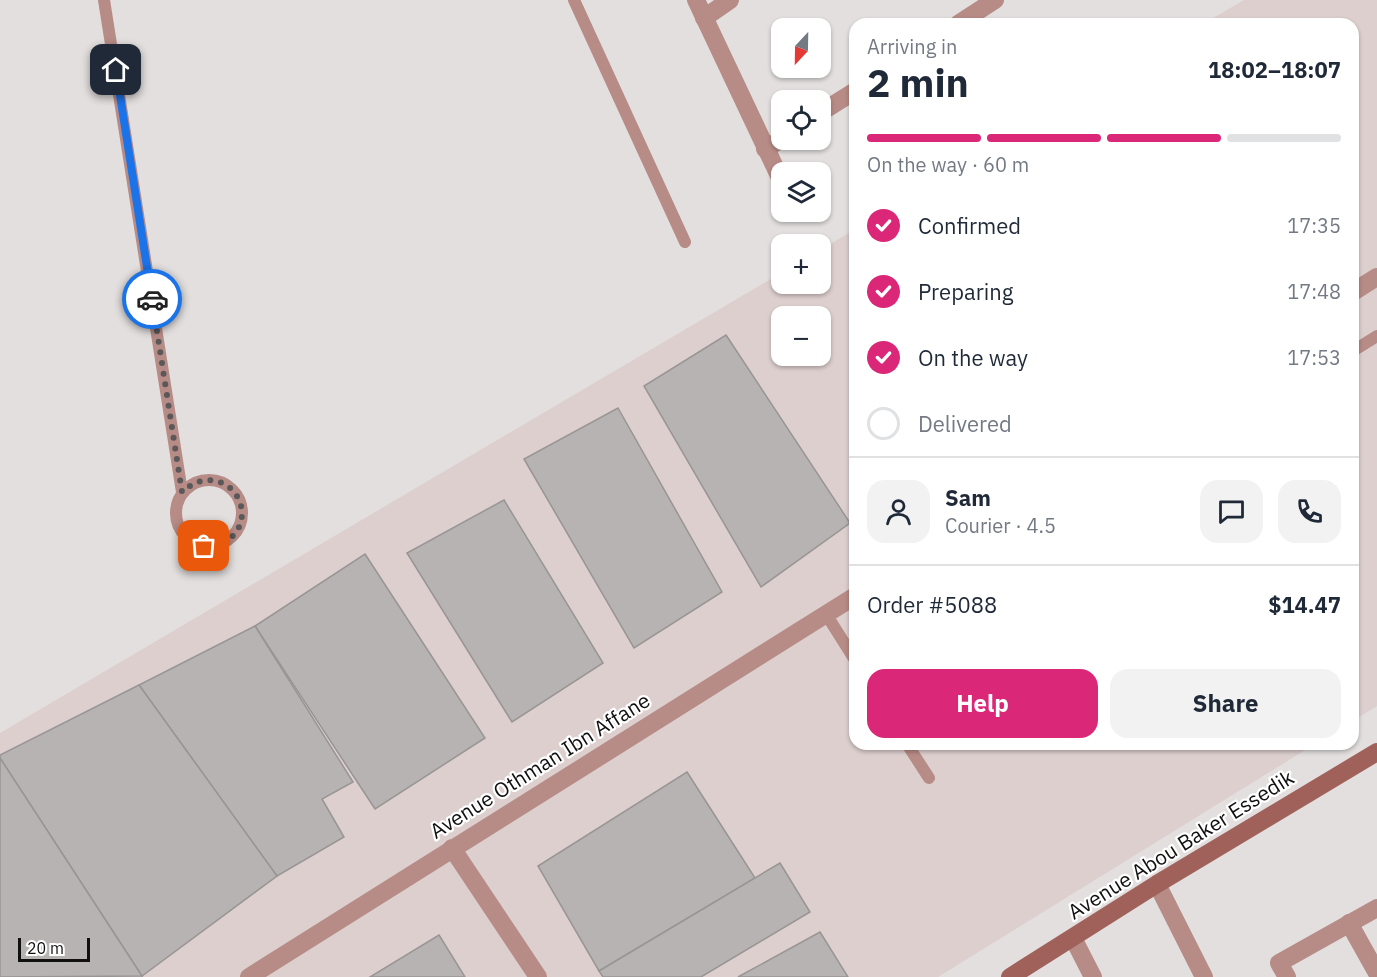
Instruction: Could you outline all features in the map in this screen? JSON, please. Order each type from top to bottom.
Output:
[{"type":"street","points":[[696,0],[772,162]]},
{"type":"street","points":[[704,18],[730,0]]},
{"type":"street","points":[[967,18],[995,0]]},
{"type":"street","points":[[831,106],[849,95]]},
{"type":"street","points":[[765,149],[771,145]]},
{"type":"street","points":[[1359,288],[1377,277]]},
{"type":"street","name":"Avenue Othman Ibn Affane","points":[[249,977],[849,600]]},
{"type":"street","name":"Avenue Abou Baker Essedik","points":[[1010,977],[1157,884],[1377,752]]},
{"type":"street","points":[[452,848],[538,977]]},
{"type":"street","points":[[1157,884],[1204,977]]},
{"type":"street","points":[[1287,977],[1279,963],[1377,908]]},
{"type":"street","points":[[1349,923],[1377,973]]},
{"type":"street","points":[[1073,938],[1093,977]]},
{"type":"lane","points":[[105,0],[182,492],[176,509],[178,526],[188,540],[204,546],[222,544],[236,534],[242,518],[240,500],[229,486],[213,480],[196,482],[182,492]]},
{"type":"lane","points":[[574,0],[685,242]]},
{"type":"lane","points":[[1359,347],[1377,336]]},
{"type":"lane","points":[[826,614],[849,650]]},
{"type":"lane","points":[[912,750],[928,778]]},
{"type":"shaded area","points":[[1244,0],[1377,0],[1377,706],[1359,717],[1359,18],[1213,18]]},
{"type":"shaded area","points":[[849,233],[849,750],[1305,750],[938,977],[0,977],[0,733],[771,279],[771,294],[831,294],[831,244]]},
{"type":"building","points":[[726,335],[849,524],[761,587],[644,386]]},
{"type":"building","points":[[618,408],[722,592],[634,648],[524,459]]},
{"type":"building","points":[[504,500],[603,663],[512,722],[407,553]]},
{"type":"building","points":[[365,554],[485,738],[375,809],[255,626]]},
{"type":"building","points":[[255,626],[353,782],[322,799],[344,837],[277,876],[139,685]]},
{"type":"building","points":[[139,685],[277,876],[142,976],[0,758],[0,755]]},
{"type":"building","points":[[0,758],[142,976],[0,977]]},
{"type":"building","points":[[687,772],[755,878],[599,971],[538,866]]},
{"type":"building","points":[[780,863],[810,912],[701,977],[603,977],[599,971]]},
{"type":"building","points":[[820,932],[848,977],[738,977]]},
{"type":"building","points":[[439,935],[465,977],[370,977]]},
{"type":"way so far","points":[[152,299],[182,492],[196,482],[213,480],[229,486],[240,500],[242,518],[236,534],[222,544],[204,546]]},
{"type":"route","points":[[116,70],[152,299]]}]
